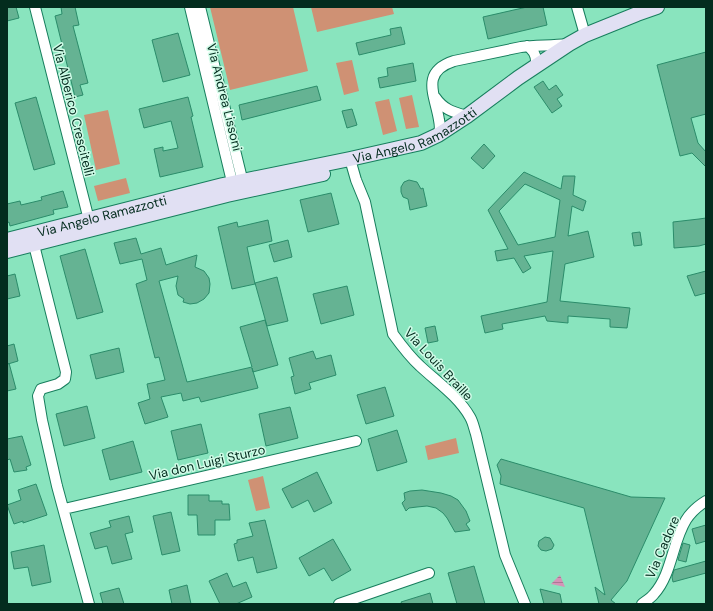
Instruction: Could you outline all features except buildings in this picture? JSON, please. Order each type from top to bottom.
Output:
[{"type":"street","name":"Via Alberico Crescitelli","points":[[35,7],[90,224]]},
{"type":"street","name":"Via Andrea Lissoni","points":[[190,7],[239,187]]},
{"type":"street","name":"Via Andrea Lissoni","points":[[200,7],[239,187]]},
{"type":"street","points":[[577,7],[585,35]]},
{"type":"street","points":[[433,94],[447,109],[467,116],[510,83],[569,44],[585,35],[657,7]]},
{"type":"street","points":[[438,135],[440,132],[440,127],[432,86],[438,70],[445,65],[454,61],[527,46],[553,46],[569,44]]},
{"type":"street","points":[[527,46],[531,48],[534,53],[536,65]]},
{"type":"street","name":"Via Angelo Ramazzotti","points":[[7,240],[90,224],[239,187],[351,163],[421,143],[438,135],[467,116]]},
{"type":"street","name":"Via Angelo Ramazzotti","points":[[351,163],[415,154],[429,150],[448,135],[467,116]]},
{"type":"street","name":"Via Louis Braille","points":[[351,163],[365,202],[393,334],[403,348],[419,365],[447,390],[470,417],[476,434],[505,554],[525,604]]},
{"type":"street","name":"Via Angelo Ramazzotti","points":[[7,251],[34,245],[90,224]]},
{"type":"street","points":[[34,245],[66,372],[65,379],[58,384],[41,389],[38,396],[42,420],[89,604]]},
{"type":"street","name":"Via don Luigi Sturzo","points":[[64,509],[356,441]]},
{"type":"street","name":"Via Cadore","points":[[642,604],[654,595],[659,588],[686,520],[696,508],[706,501]]},
{"type":"street","points":[[339,604],[429,573]]},
{"type":"shaded area","points":[[210,7],[293,7],[308,71],[230,90]]},
{"type":"shaded area","points":[[311,7],[392,7],[394,14],[317,32]]},
{"type":"shaded area","points":[[352,60],[359,91],[344,95],[336,63]]},
{"type":"shaded area","points":[[412,95],[419,127],[406,129],[399,98]]},
{"type":"shaded area","points":[[389,99],[397,131],[383,135],[375,102]]},
{"type":"shaded area","points":[[108,110],[120,164],[96,170],[84,115]]},
{"type":"shaded area","points":[[126,178],[130,193],[98,201],[94,186]]},
{"type":"shaded area","points":[[456,438],[459,453],[428,460],[425,446]]},
{"type":"shaded area","points":[[263,476],[270,508],[256,511],[248,480]]},
{"type":"shaded area","points":[[560,575],[565,587],[551,584]]}]
